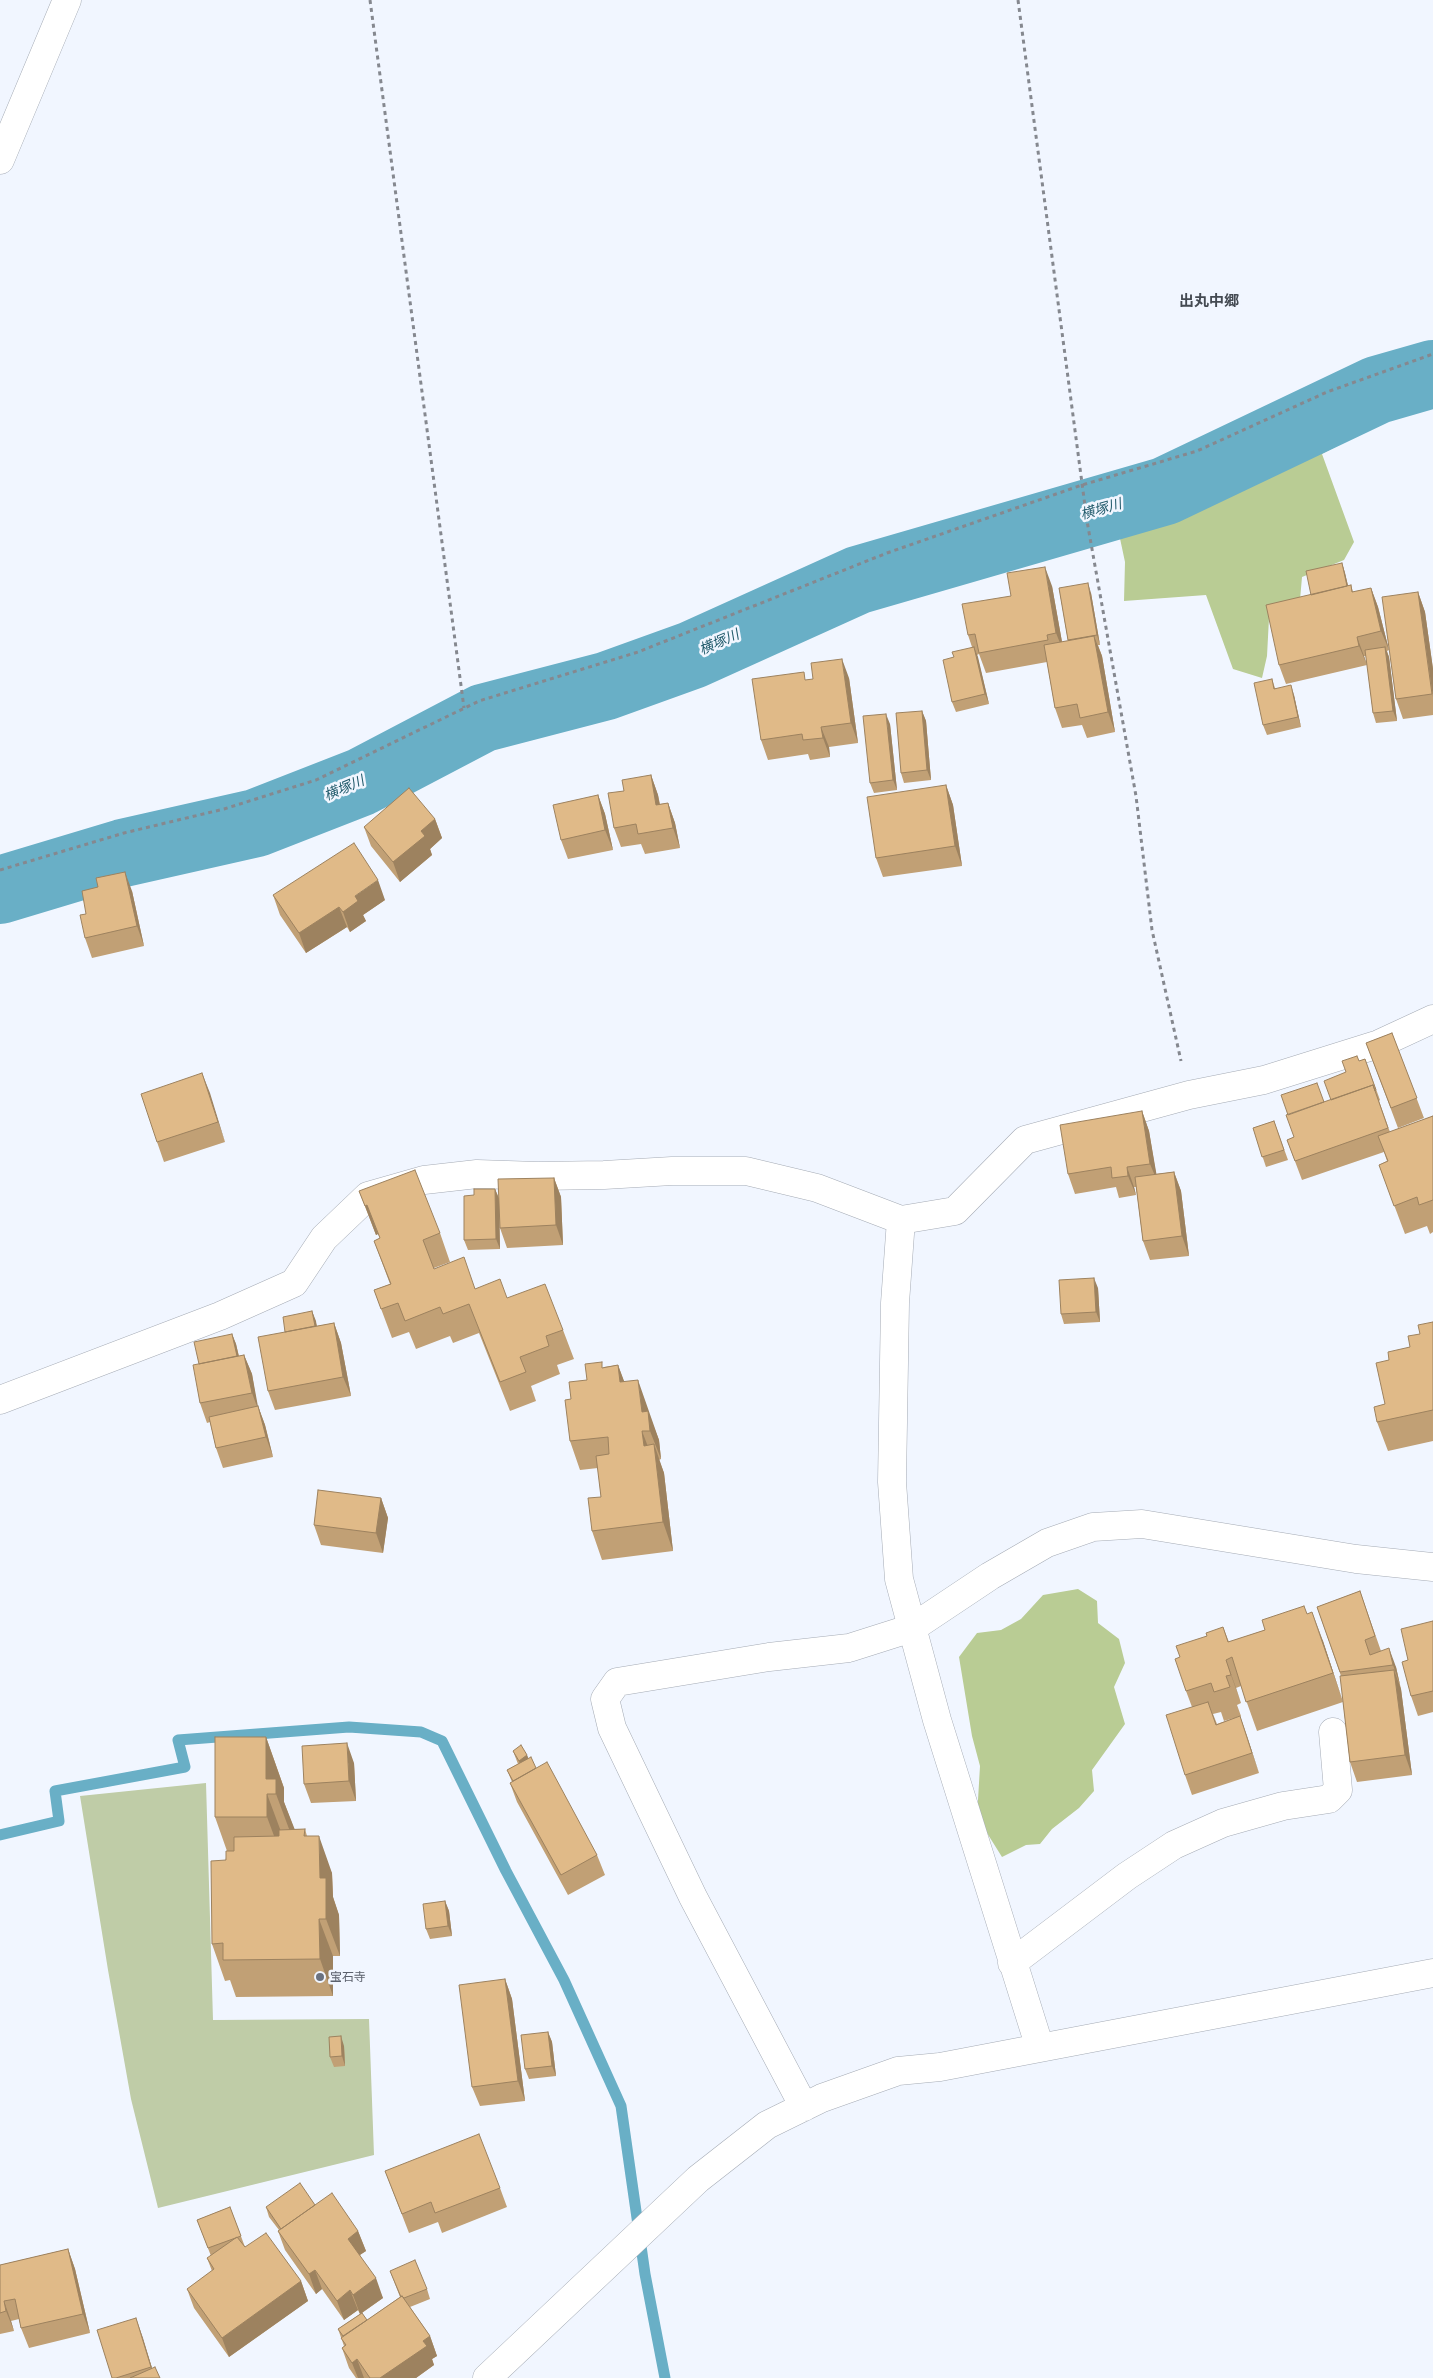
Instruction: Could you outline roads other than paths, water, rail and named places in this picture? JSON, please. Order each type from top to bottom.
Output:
[{"type":"street","points":[[0,160],[67,0]]},
{"type":"street","points":[[0,1400],[220,1316],[294,1282],[324,1238],[368,1196],[424,1180],[477,1174],[538,1176],[672,1171],[746,1171],[817,1188],[901,1220],[955,1211],[1025,1140],[1189,1095],[1264,1080],[1379,1044],[1433,1018]]},
{"type":"street","points":[[901,1220],[895,1303],[892,1482],[899,1579],[937,1720],[1040,2048]]},
{"type":"street","points":[[804,2107],[693,1896],[612,1728],[604,1699],[617,1682],[759,1658],[849,1648],[912,1628],[990,1576],[1047,1543],[1093,1527],[1142,1524],[1356,1559],[1433,1567]]},
{"type":"street","points":[[1012,1963],[1127,1876],[1174,1845],[1223,1823],[1283,1806],[1329,1799],[1338,1790],[1333,1732]]},
{"type":"street","points":[[487,2378],[698,2179],[767,2125],[822,2098],[898,2072],[940,2067],[1433,1973]]},
{"type":"waterway","name":"横塚川","points":[[0,890],[123,853],[256,823],[361,782],[483,718],[606,686],[692,655],[858,580],[1165,491],[1377,390],[1433,374]]},
{"type":"waterway","points":[[0,1835],[59,1821],[55,1791],[185,1767],[178,1740],[349,1727],[421,1732],[442,1741],[506,1871],[564,1980],[621,2106],[645,2274],[665,2378]]},
{"type":"place","name":"宝石寺","points":[[320,1977]]},
{"type":"district","name":"出丸中郷","points":[[1209,301]]}]
